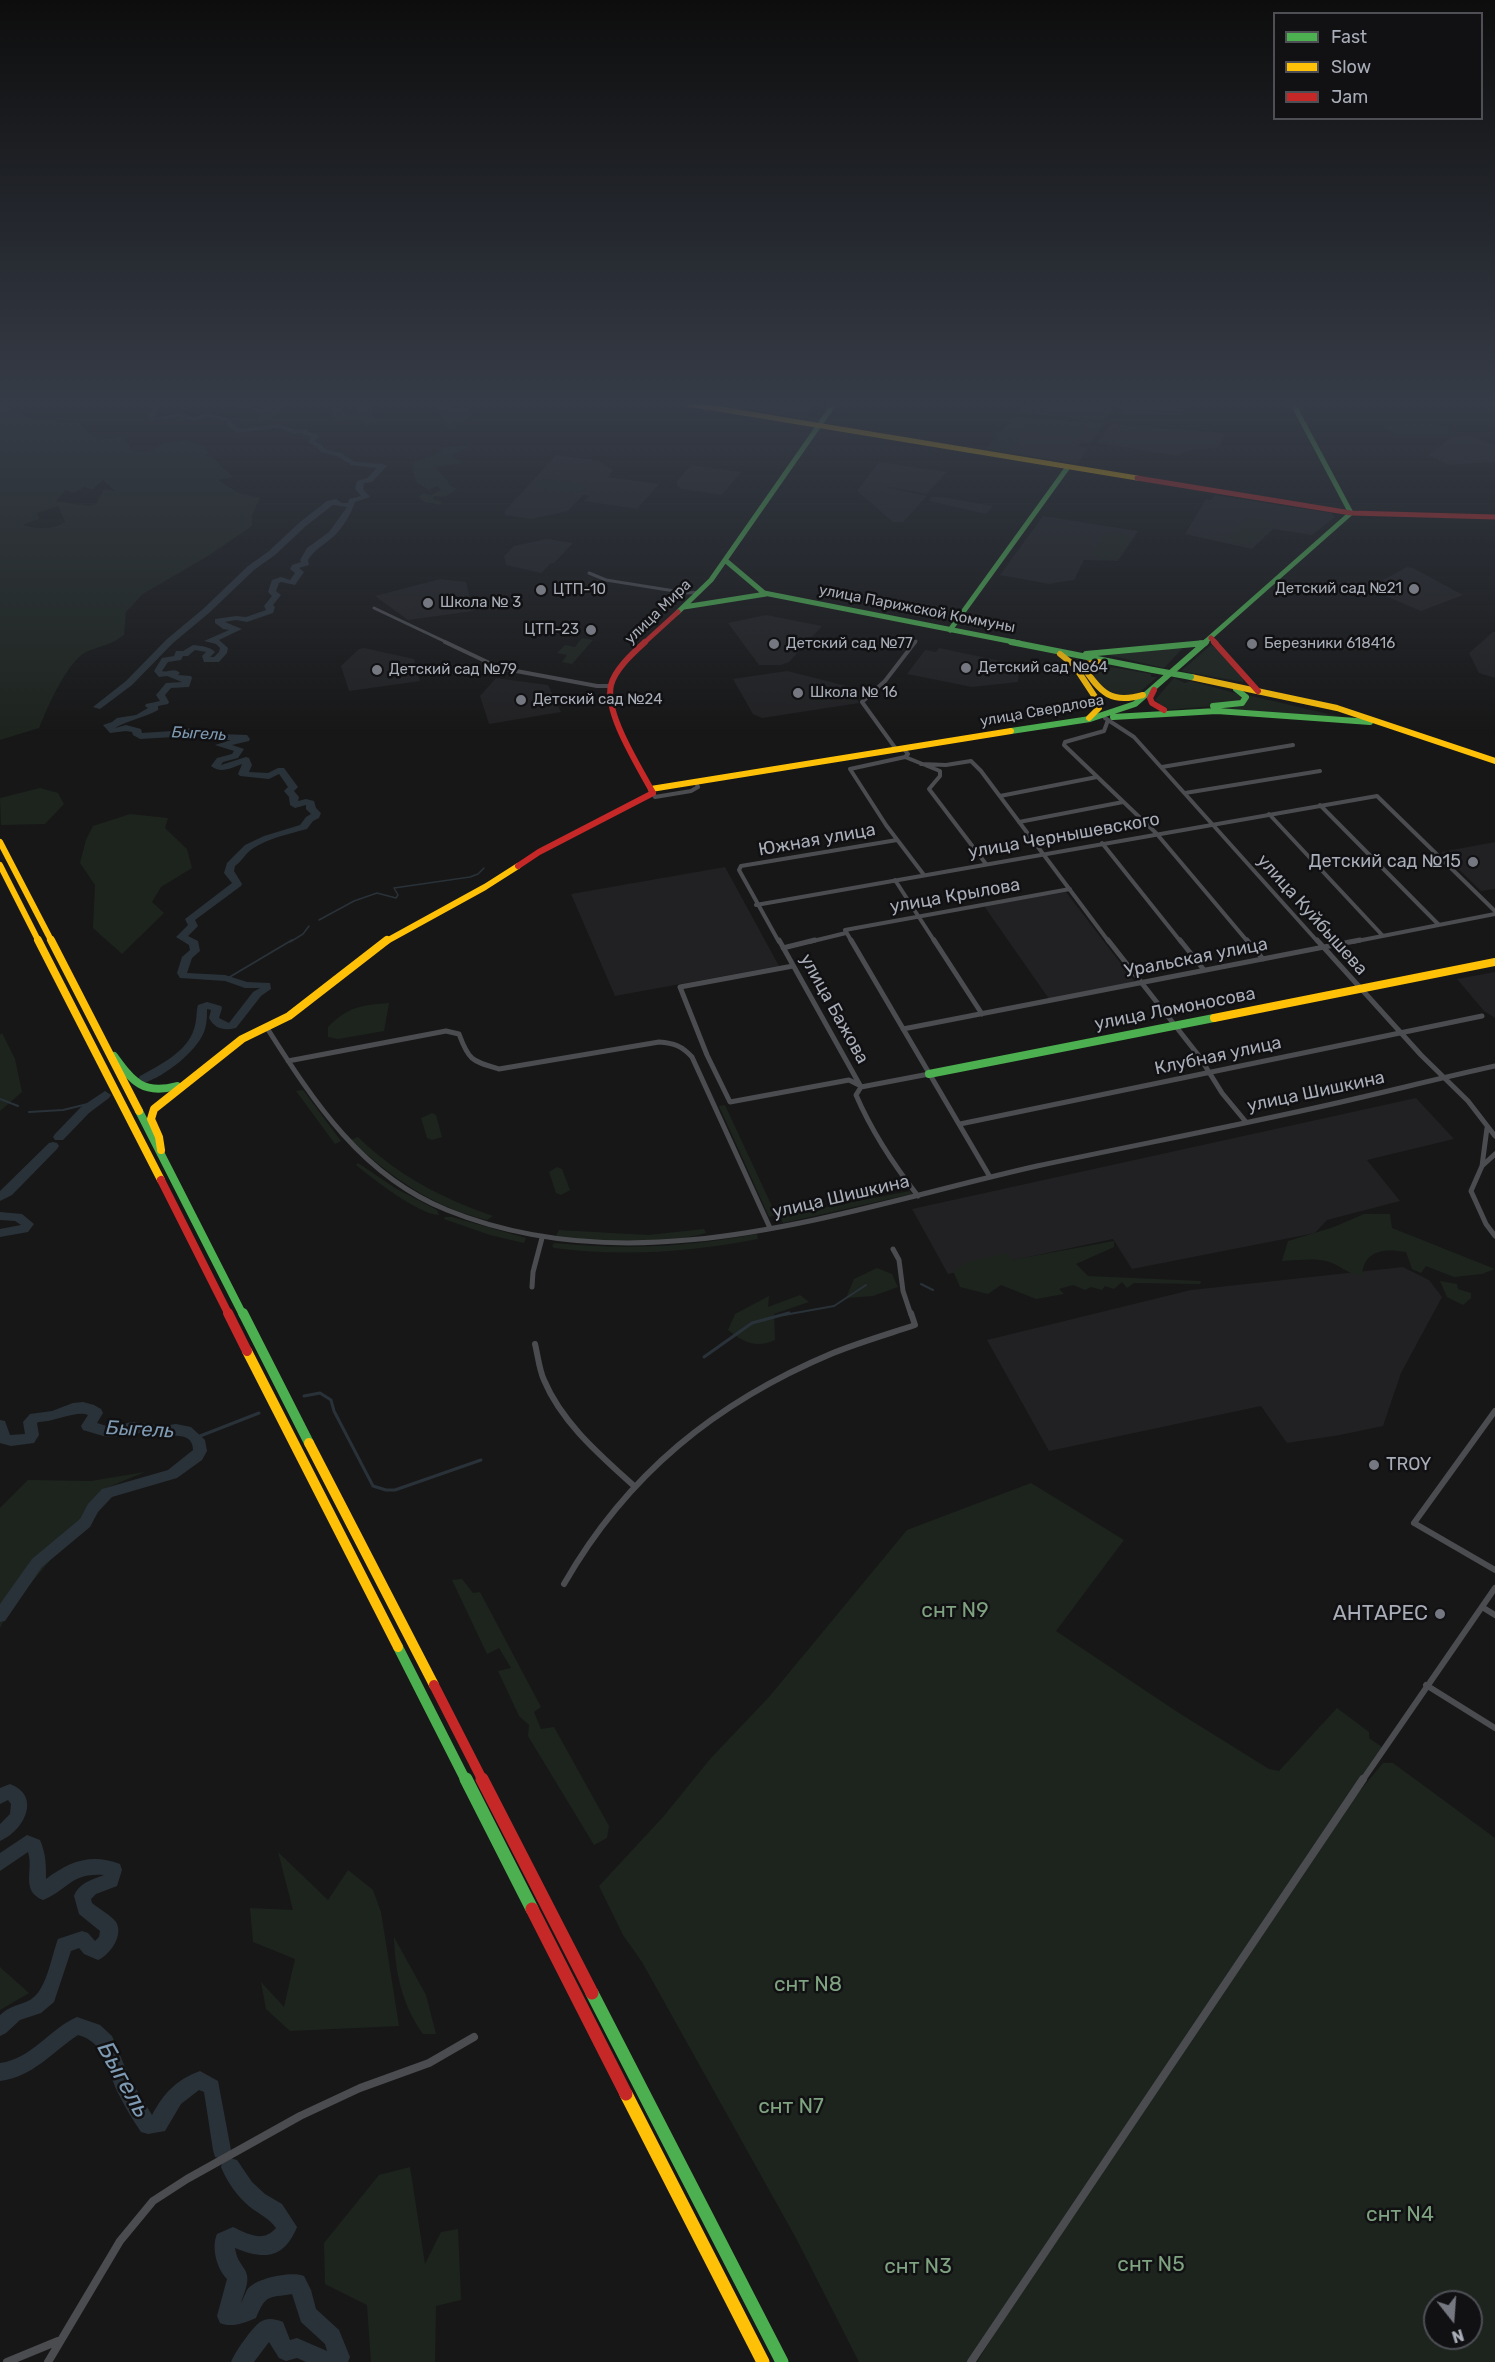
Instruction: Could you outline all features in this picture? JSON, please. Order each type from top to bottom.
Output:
[{"type":"main road","name":"улица Мира","points":[[610,686],[625,663],[683,607],[725,560],[756,514]]},
{"type":"main road","points":[[950,630],[1034,514]]},
{"type":"main road","name":"улица Свердлова","points":[[653,793],[696,782],[1089,718],[1128,708],[1190,658],[1348,518],[1349,514]]},
{"type":"main road","points":[[1458,514],[1495,515]]},
{"type":"main road","name":"улица Парижской Коммуны","points":[[725,560],[753,586],[770,594],[1123,664]]},
{"type":"main road","points":[[683,607],[770,594]]},
{"type":"main road","points":[[1077,655],[1208,640],[1258,691]]},
{"type":"main road","points":[[1171,646],[1185,648],[1190,658]]},
{"type":"main road","points":[[1050,649],[1074,665],[1099,704],[1099,708],[1089,718]]},
{"type":"main road","points":[[1108,652],[1105,654],[1106,658],[1123,664]]},
{"type":"main road","points":[[1149,692],[1128,699],[1106,696],[1099,691],[1084,668],[1092,662],[1123,664],[1329,706],[1495,761]]},
{"type":"main road","points":[[1158,685],[1151,694],[1151,701],[1156,708],[1168,710],[1236,705],[1245,700],[1245,694],[1226,685]]},
{"type":"main road","points":[[162,1154],[151,1113],[161,1102],[242,1039],[289,1016],[386,941],[485,888],[539,852],[653,793],[612,710],[610,686]]},
{"type":"main road","points":[[1089,718],[1107,719],[1217,711],[1389,725]]},
{"type":"main road","points":[[0,842],[782,2362]]},
{"type":"main road","points":[[0,865],[95,1047],[763,2362]]},
{"type":"main road","name":"улица Ломоносова","points":[[928,1074],[1495,962]]},
{"type":"main road","points":[[105,1043],[136,1086],[145,1090],[163,1090],[190,1079]]},
{"type":"street","points":[[589,573],[606,580],[693,594]]},
{"type":"street","points":[[374,608],[500,668],[597,686],[610,686]]},
{"type":"street","points":[[916,641],[894,674],[883,680],[862,702],[899,748],[908,754],[905,757],[940,771],[940,776],[929,789],[986,864]]},
{"type":"street","points":[[1107,719],[1104,731],[1065,742],[1065,746],[1156,834],[1263,959]]},
{"type":"street","name":"улица Куйбышева","points":[[1107,719],[1134,737],[1162,767],[1360,989],[1468,1101],[1495,1136]]},
{"type":"street","points":[[1162,767],[1293,745]]},
{"type":"street","name":"Южная улица","points":[[905,757],[850,769],[897,840],[924,875]]},
{"type":"street","points":[[921,764],[946,765],[971,761],[1020,822],[1246,1122]]},
{"type":"street","points":[[1185,793],[1320,771]]},
{"type":"street","points":[[1000,796],[1097,777]]},
{"type":"street","name":"улица Чернышевского","points":[[756,904],[1377,796],[1495,913]]},
{"type":"street","points":[[1020,822],[1123,802]]},
{"type":"street","points":[[1320,805],[1439,925]]},
{"type":"street","points":[[1269,814],[1383,936]]},
{"type":"street","name":"Южная улица","points":[[741,866],[897,840]]},
{"type":"street","points":[[1102,843],[1204,970]]},
{"type":"street","name":"улица Бажова","points":[[741,866],[739,870],[756,904],[861,1086],[856,1095],[868,1122],[892,1162],[918,1196]]},
{"type":"street","points":[[895,880],[982,1014]]},
{"type":"street","name":"улица Крылова","points":[[783,948],[845,931],[1070,889]]},
{"type":"street","name":"Уральская улица","points":[[903,1029],[1495,913]]},
{"type":"street","points":[[845,931],[990,1177]]},
{"type":"street","name":"улица Ломоносова","points":[[793,966],[680,987],[707,1055],[730,1102],[849,1080],[861,1086],[928,1074]]},
{"type":"street","name":"Клубная улица","points":[[960,1124],[1482,1016]]},
{"type":"street","name":"улица Шишкина","points":[[267,1028],[338,1133],[359,1156],[386,1177],[414,1195],[475,1221],[542,1238],[576,1242],[663,1244],[770,1228],[1495,1066]]},
{"type":"street","points":[[288,1061],[446,1031],[459,1034],[468,1056],[474,1062],[499,1069],[643,1044],[672,1043],[684,1048],[692,1057],[770,1228]]},
{"type":"street","points":[[1487,1128],[1482,1166],[1471,1191],[1486,1224],[1495,1236]]},
{"type":"street","points":[[1482,1166],[1495,1154]]},
{"type":"street","points":[[532,1287],[533,1272],[542,1238]]},
{"type":"street","points":[[564,1584],[586,1547],[634,1486],[683,1442],[716,1417],[773,1381],[820,1358],[915,1325],[903,1291],[899,1260],[893,1249]]},
{"type":"street","points":[[535,1344],[543,1378],[558,1404],[594,1450],[634,1486]]},
{"type":"street","points":[[1495,1411],[1414,1523],[1495,1570]]},
{"type":"street","points":[[971,2362],[1426,1685],[1495,1588]]},
{"type":"street","points":[[1482,1607],[1495,1615]]},
{"type":"street","points":[[1426,1685],[1495,1728]]},
{"type":"street","points":[[48,2362],[58,2341],[120,2241],[153,2201],[300,2116],[360,2088],[429,2063],[474,2037]]},
{"type":"street","points":[[7,2362],[58,2341]]},
{"type":"shaded area","points":[[505,514],[553,514],[531,519]]},
{"type":"shaded area","points":[[884,514],[910,514],[903,522],[893,522]]},
{"type":"shaded area","points":[[1197,514],[1332,514],[1335,517],[1312,535],[1273,529],[1252,549],[1185,534]]},
{"type":"shaded area","points":[[1043,516],[1138,531],[1118,561],[1084,560],[1074,580],[1049,584],[1000,575]]},
{"type":"shaded area","points":[[547,539],[573,543],[541,573],[506,565],[504,556],[514,546]]},
{"type":"shaded area","name":"Детский сад №21","points":[[1407,567],[1463,595],[1421,611],[1376,592],[1374,585]]},
{"type":"shaded area","name":"Школа № 3","points":[[440,579],[466,582],[473,611],[408,620],[375,596]]},
{"type":"shaded area","name":"Детский сад №77","points":[[766,615],[822,626],[789,662],[781,665],[759,665],[728,623]]},
{"type":"shaded area","points":[[1495,632],[1495,678],[1479,673],[1469,653]]},
{"type":"shaded area","points":[[364,648],[414,659],[420,681],[349,691],[341,666],[359,649]]},
{"type":"shaded area","name":"Детский сад №64","points":[[939,648],[1020,665],[1018,682],[972,687],[907,674],[925,650],[936,652]]},
{"type":"shaded area","name":"Школа № 16","points":[[787,671],[851,687],[859,703],[762,718],[753,714],[733,679]]},
{"type":"shaded area","points":[[496,678],[548,685],[561,712],[489,724],[480,696]]},
{"type":"shaded area","name":"Детский сад №15","points":[[1495,842],[1495,889],[1481,891],[1441,852]]},
{"type":"shaded area","points":[[725,867],[779,966],[615,996],[571,894]]},
{"type":"shaded area","points":[[1066,892],[1135,982],[1049,999],[984,906]]},
{"type":"shaded area","points":[[1495,972],[1495,1018],[1484,1011],[1457,979]]},
{"type":"shaded area","points":[[1416,1098],[1454,1139],[1367,1160],[1400,1201],[1327,1220],[1315,1233],[1132,1269],[1113,1239],[948,1274],[912,1209]]},
{"type":"shaded area","points":[[1403,1267],[1429,1280],[1442,1297],[1401,1373],[1383,1426],[1340,1435],[1287,1443],[1261,1406],[1049,1451],[987,1340],[1191,1290]]},
{"type":"green space","points":[[0,514],[37,514],[39,519],[23,525],[45,528],[65,522],[62,514],[252,514],[252,526],[208,556],[143,594],[126,612],[124,635],[79,657],[58,686],[39,728],[0,740]]},
{"type":"green space","points":[[1261,519],[1270,525],[1257,539],[1247,544],[1229,540],[1229,536],[1246,520]]},
{"type":"green space","points":[[1105,535],[1126,535],[1131,540],[1119,558],[1109,560],[1093,554]]},
{"type":"green space","points":[[582,638],[593,640],[572,664],[562,662],[567,655],[557,653],[565,645],[575,647]]},
{"type":"green space","points":[[1211,645],[1244,678],[1243,682],[1181,671]]},
{"type":"green space","points":[[1182,649],[1164,668],[1109,655]]},
{"type":"green space","points":[[1094,664],[1157,677],[1139,693],[1129,697],[1105,694],[1087,667]]},
{"type":"green space","points":[[1174,678],[1185,683],[1190,681],[1242,695],[1244,699],[1237,704],[1166,710],[1155,700]]},
{"type":"green space","points":[[1247,695],[1350,719],[1180,710],[1239,705],[1247,701]]},
{"type":"green space","points":[[40,788],[58,793],[64,804],[45,824],[1,825],[0,798]]},
{"type":"green space","points":[[130,814],[168,818],[165,828],[187,849],[192,868],[161,887],[152,902],[164,913],[122,954],[93,928],[95,885],[80,863],[86,840],[93,826]]},
{"type":"green space","points":[[389,1003],[384,1031],[338,1039],[328,1037],[328,1027],[349,1011],[363,1006]]},
{"type":"green space","points":[[2,1033],[15,1059],[22,1092],[0,1111],[0,1035]]},
{"type":"green space","points":[[302,1090],[341,1141],[335,1144],[296,1091]]},
{"type":"green space","points":[[725,1105],[776,1215],[769,1217],[719,1106]]},
{"type":"green space","points":[[432,1113],[436,1115],[442,1137],[432,1140],[427,1138],[421,1118]]},
{"type":"green space","points":[[358,1137],[388,1163],[421,1184],[493,1216],[487,1220],[430,1199],[382,1167],[350,1140]]},
{"type":"green space","points":[[358,1163],[395,1188],[437,1210],[439,1215],[420,1209],[396,1195],[356,1165]]},
{"type":"green space","points":[[557,1167],[562,1169],[570,1190],[561,1195],[556,1193],[549,1172]]},
{"type":"green space","points":[[910,1191],[912,1194],[783,1223],[780,1216]]},
{"type":"green space","points":[[1364,1214],[1390,1214],[1392,1228],[1495,1269],[1482,1274],[1454,1277],[1426,1266],[1421,1273],[1412,1269],[1406,1252],[1390,1250],[1371,1256],[1367,1260],[1362,1275],[1352,1274],[1326,1261],[1310,1259],[1282,1261],[1288,1241],[1334,1227]]},
{"type":"green space","points":[[445,1217],[526,1238],[524,1243],[490,1235],[444,1219]]},
{"type":"green space","points":[[704,1229],[706,1233],[670,1240],[612,1241],[555,1237],[559,1230],[648,1235]]},
{"type":"green space","points":[[757,1234],[758,1239],[656,1252],[580,1251],[552,1246],[554,1243],[655,1246],[705,1242]]},
{"type":"green space","points":[[1114,1241],[1114,1247],[1076,1264],[1088,1276],[1201,1281],[1200,1284],[1134,1283],[1127,1288],[1122,1282],[1114,1289],[1105,1286],[1102,1290],[1091,1287],[1085,1290],[1073,1285],[1059,1289],[1064,1294],[1036,1299],[1001,1285],[988,1294],[960,1287],[953,1271],[970,1261],[1007,1253],[1012,1260]]},
{"type":"green space","points":[[877,1268],[892,1274],[898,1287],[873,1296],[846,1298],[854,1279]]},
{"type":"green space","points":[[1440,1281],[1457,1284],[1458,1289],[1471,1293],[1471,1298],[1463,1305],[1447,1297]]},
{"type":"green space","points":[[800,1295],[809,1302],[774,1314],[775,1340],[762,1344],[750,1343],[728,1330],[735,1314],[769,1296],[768,1307]]},
{"type":"green space","points":[[145,1472],[106,1488],[86,1518],[9,1609],[0,1628],[0,1508],[28,1480],[91,1481]]},
{"type":"green space","points":[[1031,1483],[1124,1540],[1056,1631],[1179,1713],[1269,1769],[1279,1771],[1337,1708],[1369,1732],[1369,1738],[1382,1747],[967,2362],[859,2362],[797,2240],[642,1962],[623,1935],[599,1886],[663,1817],[711,1758],[769,1697],[907,1530]]},
{"type":"green space","points":[[462,1579],[473,1593],[480,1592],[541,1707],[534,1712],[541,1729],[554,1727],[609,1826],[607,1838],[594,1845],[528,1736],[529,1725],[519,1716],[498,1671],[511,1668],[499,1648],[487,1654],[452,1580]]},
{"type":"green space","name":"снт N5","points":[[1383,1763],[1393,1763],[1495,1838],[1495,2362],[977,2362],[1046,2252],[1349,1804]]},
{"type":"green space","points":[[278,1852],[328,1900],[348,1870],[373,1890],[381,1912],[399,2026],[290,2031],[266,2009],[261,1982],[284,2007],[295,1959],[253,1942],[250,1908],[293,1910]]},
{"type":"green space","points":[[394,1937],[426,1995],[436,2034],[423,2034],[410,2012],[398,1975]]},
{"type":"green space","points":[[0,1967],[29,1993],[0,2010]]},
{"type":"green space","points":[[410,2167],[425,2264],[441,2232],[458,2229],[461,2300],[436,2306],[435,2362],[371,2362],[367,2305],[325,2284],[324,2243],[379,2175]]},
{"type":"waterway","name":"Быгель","points":[[97,707],[129,683],[170,641],[206,611],[251,568],[272,553],[316,514]]},
{"type":"waterway","name":"Быгель","points":[[144,1079],[176,1059],[193,1042],[199,1032],[202,1007],[207,1005],[217,1008],[214,1018],[219,1024],[232,1026],[257,994],[266,989],[266,985],[245,985],[233,979],[184,976],[182,973],[187,957],[195,951],[194,943],[181,937],[193,926],[190,919],[237,884],[232,874],[229,873],[230,865],[238,859],[242,852],[257,842],[304,827],[309,819],[316,816],[316,813],[311,809],[311,803],[295,805],[293,803],[294,797],[289,791],[293,787],[281,770],[269,776],[243,774],[247,765],[246,760],[221,768],[216,766],[220,760],[235,756],[239,749],[219,745],[246,739],[244,737],[220,737],[181,730],[174,734],[140,736],[136,733],[138,731],[126,728],[113,731],[107,725],[138,717],[155,708],[149,706],[165,702],[160,695],[169,685],[186,685],[188,678],[171,676],[176,673],[173,672],[162,675],[158,671],[165,660],[178,658],[179,653],[185,654],[193,647],[206,649],[211,652],[206,656],[207,660],[216,660],[223,653],[224,648],[219,642],[208,641],[238,629],[226,627],[218,621],[236,618],[247,620],[270,611],[271,607],[268,606],[277,595],[272,592],[275,582],[281,579],[292,583],[300,572],[294,569],[295,567],[306,563],[304,560],[310,550],[332,534],[346,514]]},
{"type":"waterway","points":[[319,920],[354,901],[377,893],[396,898],[398,895],[394,888],[470,877],[478,874],[484,868]]},
{"type":"waterway","points":[[290,942],[303,934],[309,926]]},
{"type":"waterway","points":[[228,978],[292,940]]},
{"type":"waterway","name":"Быгель","points":[[59,1137],[85,1110],[105,1095]]},
{"type":"waterway","points":[[0,1099],[18,1106]]},
{"type":"waterway","points":[[29,1112],[63,1110],[96,1102]]},
{"type":"waterway","name":"Быгель","points":[[0,1197],[8,1192],[53,1146]]},
{"type":"waterway","name":"Быгель","points":[[0,1216],[18,1217],[28,1224],[24,1229],[0,1233]]},
{"type":"waterway","points":[[921,1284],[933,1290]]},
{"type":"waterway","points":[[784,1315],[834,1306],[866,1285]]},
{"type":"waterway","points":[[704,1357],[752,1323],[789,1313]]},
{"type":"waterway","points":[[304,1396],[320,1393],[331,1400],[334,1411],[373,1486],[395,1490],[481,1460]]},
{"type":"waterway","name":"Быгель","points":[[0,1425],[4,1439],[11,1441],[29,1439],[32,1435],[30,1422],[35,1418],[52,1416],[73,1408],[83,1407],[96,1413],[88,1426],[110,1432],[132,1427],[163,1431],[176,1429],[186,1431],[200,1444],[197,1456],[172,1474],[107,1493],[93,1508],[85,1523],[37,1563],[0,1616]]},
{"type":"waterway","points":[[195,1438],[259,1413]]},
{"type":"waterway","name":"Быгель","points":[[0,1796],[10,1791],[19,1799],[19,1810],[15,1819],[0,1833]]},
{"type":"waterway","name":"Быгель","points":[[0,1863],[27,1843],[34,1846],[38,1857],[37,1885],[43,1892],[76,1870],[95,1866],[114,1870],[111,1880],[90,1888],[82,1896],[85,1908],[109,1927],[107,1941],[98,1951],[90,1948],[82,1939],[64,1945],[48,1996],[35,2007],[15,2013],[0,2027]]},
{"type":"waterway","name":"Быгель","points":[[0,2072],[21,2067],[77,2026],[91,2030],[106,2042],[124,2085],[148,2125],[158,2124],[169,2103],[192,2083],[200,2080],[212,2087],[222,2150]]},
{"type":"waterway","name":"Быгель","points":[[230,2167],[245,2189],[258,2201],[275,2211],[287,2227],[283,2236],[271,2245],[256,2246],[233,2237],[224,2241],[228,2266],[237,2275],[237,2284],[227,2316],[249,2311],[255,2295],[267,2288],[297,2283],[308,2315],[332,2337],[340,2357],[335,2362]]},
{"type":"waterway","name":"Быгель","points":[[241,2362],[267,2329],[276,2329],[278,2340],[286,2351],[297,2348],[330,2362]]},
{"type":"traffic: fast","points":[[678,612],[711,580],[757,514]]},
{"type":"traffic: fast","points":[[950,630],[1034,514]]},
{"type":"traffic: fast","points":[[1011,731],[1090,719],[1135,704],[1350,514]]},
{"type":"traffic: fast","points":[[725,560],[764,593],[1153,670]]},
{"type":"traffic: fast","points":[[684,607],[766,594]]},
{"type":"traffic: fast","points":[[1086,654],[1205,643]]},
{"type":"traffic: fast","points":[[1153,670],[1191,677]]},
{"type":"traffic: fast","points":[[1213,706],[1242,703],[1246,697],[1236,689]]},
{"type":"traffic: fast","points":[[1113,717],[1217,711],[1370,722]]},
{"type":"traffic: fast","points":[[929,1074],[1214,1018]]},
{"type":"traffic: fast","points":[[114,1056],[133,1080],[147,1089],[177,1086]]},
{"type":"traffic: fast","points":[[139,1111],[309,1443]]},
{"type":"traffic: fast","points":[[398,1647],[532,1909]]},
{"type":"traffic: fast","points":[[592,1993],[782,2362]]},
{"type":"traffic: slow","points":[[1060,654],[1074,665],[1099,703],[1099,708],[1089,718]]},
{"type":"traffic: slow","points":[[1099,662],[1086,664],[1084,668],[1108,695],[1123,699],[1143,695]]},
{"type":"traffic: slow","points":[[1191,677],[1337,708],[1495,761]]},
{"type":"traffic: slow","points":[[651,789],[1011,731]]},
{"type":"traffic: slow","points":[[0,842],[139,1111]]},
{"type":"traffic: slow","points":[[0,865],[161,1180]]},
{"type":"traffic: slow","points":[[161,1150],[159,1137],[151,1119],[154,1109],[242,1039],[289,1016],[386,941],[485,887],[518,866]]},
{"type":"traffic: slow","points":[[1214,1018],[1495,962]]},
{"type":"traffic: slow","points":[[247,1351],[398,1647]]},
{"type":"traffic: slow","points":[[309,1443],[434,1685]]},
{"type":"traffic: slow","points":[[626,2094],[763,2362]]},
{"type":"traffic: jam","points":[[1395,514],[1495,517]]},
{"type":"traffic: jam","points":[[518,866],[539,852],[653,793],[613,711],[610,687],[613,679],[629,659],[678,612]]},
{"type":"traffic: jam","points":[[1211,638],[1258,691]]},
{"type":"traffic: jam","points":[[1154,690],[1150,698],[1152,703],[1164,710]]},
{"type":"traffic: jam","points":[[161,1180],[247,1351]]},
{"type":"traffic: jam","points":[[434,1685],[592,1993]]},
{"type":"traffic: jam","points":[[532,1909],[626,2094]]},
{"type":"place","name":"Детский сад №21","points":[[1414,589]]},
{"type":"place","name":"ЦТП-10","points":[[541,590]]},
{"type":"place","name":"Школа № 3","points":[[428,603]]},
{"type":"place","name":"ЦТП-23","points":[[591,630]]},
{"type":"place","name":"Детский сад №77","points":[[774,644]]},
{"type":"place","name":"Березники 618416","points":[[1252,644]]},
{"type":"place","name":"Детский сад №64","points":[[966,668]]},
{"type":"place","name":"Детский сад №79","points":[[377,670]]},
{"type":"place","name":"Школа № 16","points":[[798,693]]},
{"type":"place","name":"Детский сад №24","points":[[521,700]]},
{"type":"place","name":"Детский сад №15","points":[[1473,862]]},
{"type":"place","name":"TROY","points":[[1374,1465]]},
{"type":"place","name":"АНТАРЕС","points":[[1440,1614]]},
{"type":"park label","name":"снт N9","points":[[955,1611]]},
{"type":"park label","name":"снт N8","points":[[808,1985]]},
{"type":"park label","name":"снт N7","points":[[791,2107]]},
{"type":"park label","name":"снт N4","points":[[1400,2215]]},
{"type":"park label","name":"снт N3","points":[[918,2267]]}]
